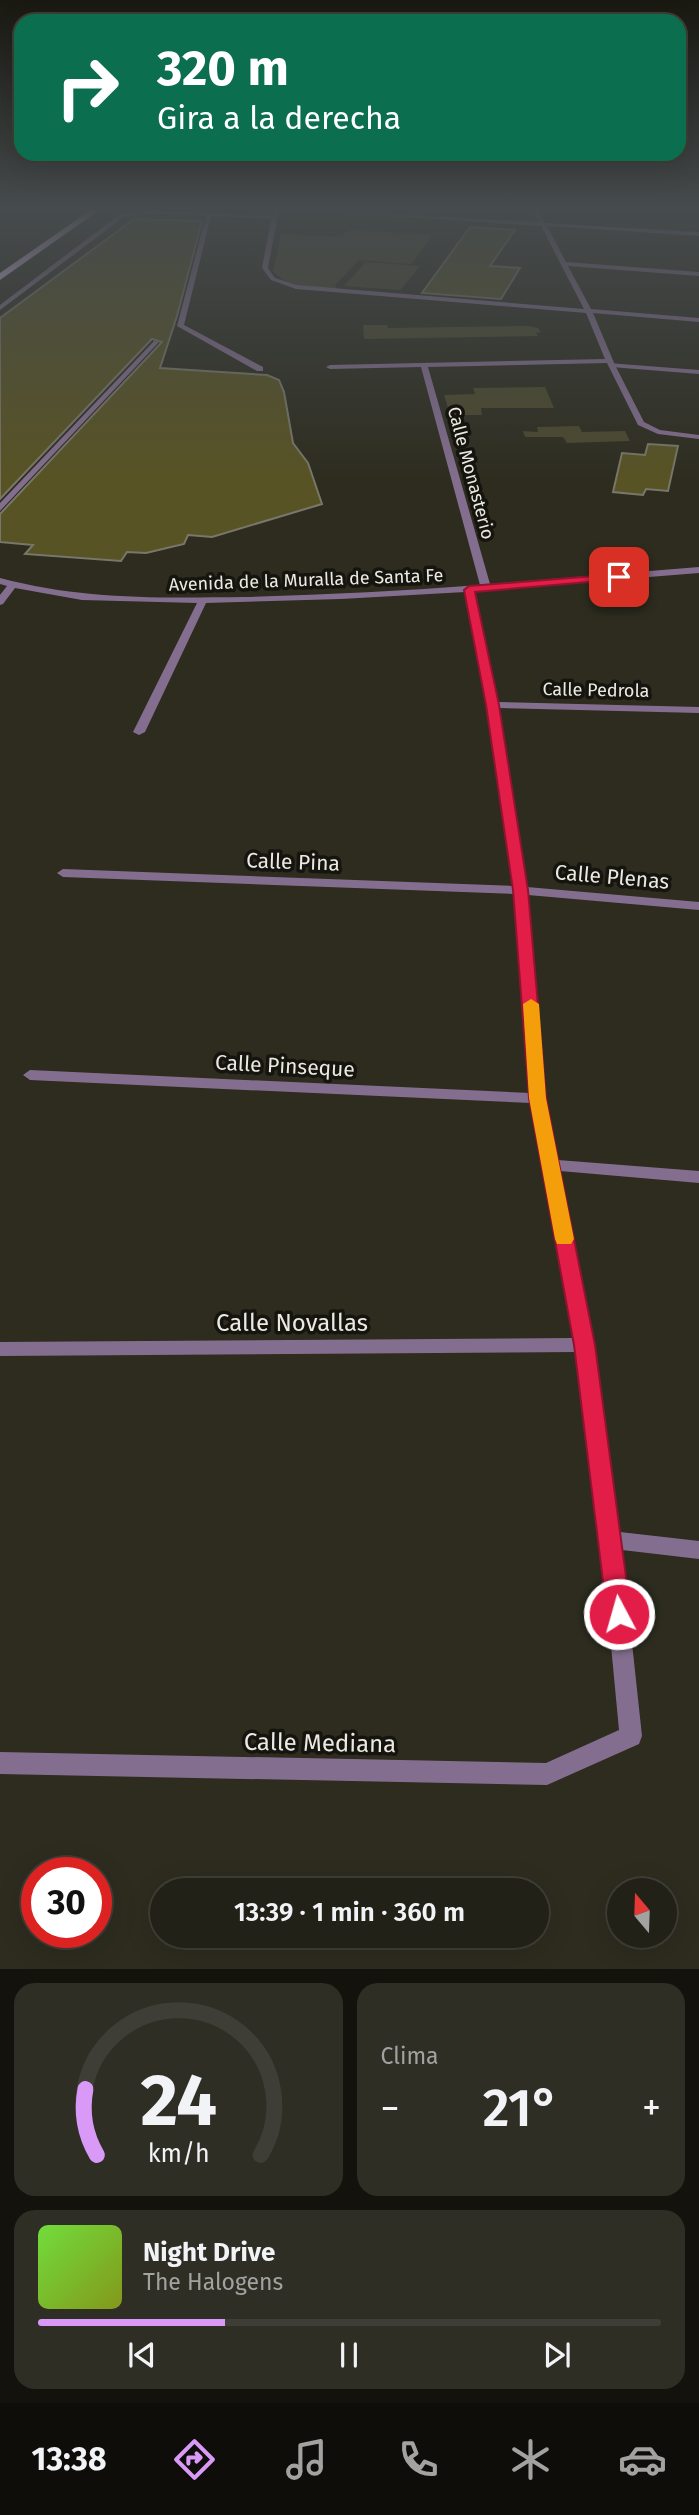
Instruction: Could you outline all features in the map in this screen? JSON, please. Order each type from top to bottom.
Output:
[{"type":"street","points":[[187,301],[180,326],[260,369]]},
{"type":"street","points":[[453,301],[699,320]]},
{"type":"street","points":[[583,301],[610,363],[642,423],[658,432],[699,437]]},
{"type":"street","points":[[0,508],[156,342]]},
{"type":"street","points":[[330,367],[610,363],[699,372]]},
{"type":"street","name":"Calle Monasterio","points":[[424,365],[477,589],[521,890],[538,1098],[584,1345],[611,1541],[631,1736]]},
{"type":"street","name":"Avenida de la Muralla de Santa Fe","points":[[0,581],[104,601],[285,599],[477,589],[699,570]]},
{"type":"street","points":[[0,602],[13,585]]},
{"type":"street","points":[[139,732],[203,600]]},
{"type":"street","name":"Calle Pedrola","points":[[492,705],[699,709]]},
{"type":"street","name":"Calle Pina","points":[[63,873],[521,890]]},
{"type":"street","name":"Calle Plenas","points":[[521,890],[699,906]]},
{"type":"street","name":"Calle Pinseque","points":[[30,1075],[538,1098]]},
{"type":"street","points":[[550,1165],[699,1177]]},
{"type":"street","name":"Calle Novallas","points":[[0,1349],[584,1345]]},
{"type":"street","points":[[611,1541],[699,1550]]},
{"type":"street","name":"Calle Mediana","points":[[0,1763],[547,1774],[631,1736]]},
{"type":"shaded area","points":[[363,325],[387,325],[388,328],[527,326],[538,328],[541,332],[536,333],[538,336],[364,339]]},
{"type":"shaded area","points":[[545,387],[554,408],[481,408],[482,415],[450,415],[444,395],[475,394],[473,388]]},
{"type":"shaded area","points":[[579,426],[582,432],[625,431],[630,441],[567,443],[563,437],[525,437],[523,431],[538,432],[537,427]]},
{"type":"building","points":[[23,301],[181,301],[160,368],[267,375],[279,380],[284,392],[293,443],[308,463],[322,504],[212,537],[188,535],[184,544],[146,553],[127,552],[121,561],[25,554],[33,545],[0,542],[0,514],[162,342],[152,339],[0,499],[0,318]]},
{"type":"building","points":[[648,444],[678,446],[668,491],[646,489],[643,495],[613,492],[622,453],[645,455]]},
{"type":"slow traffic","points":[[531,1004],[538,1098],[564,1239]]},
{"type":"route","points":[[619,577],[469,590],[492,705],[521,890],[538,1098],[584,1345],[619,1614]]}]
